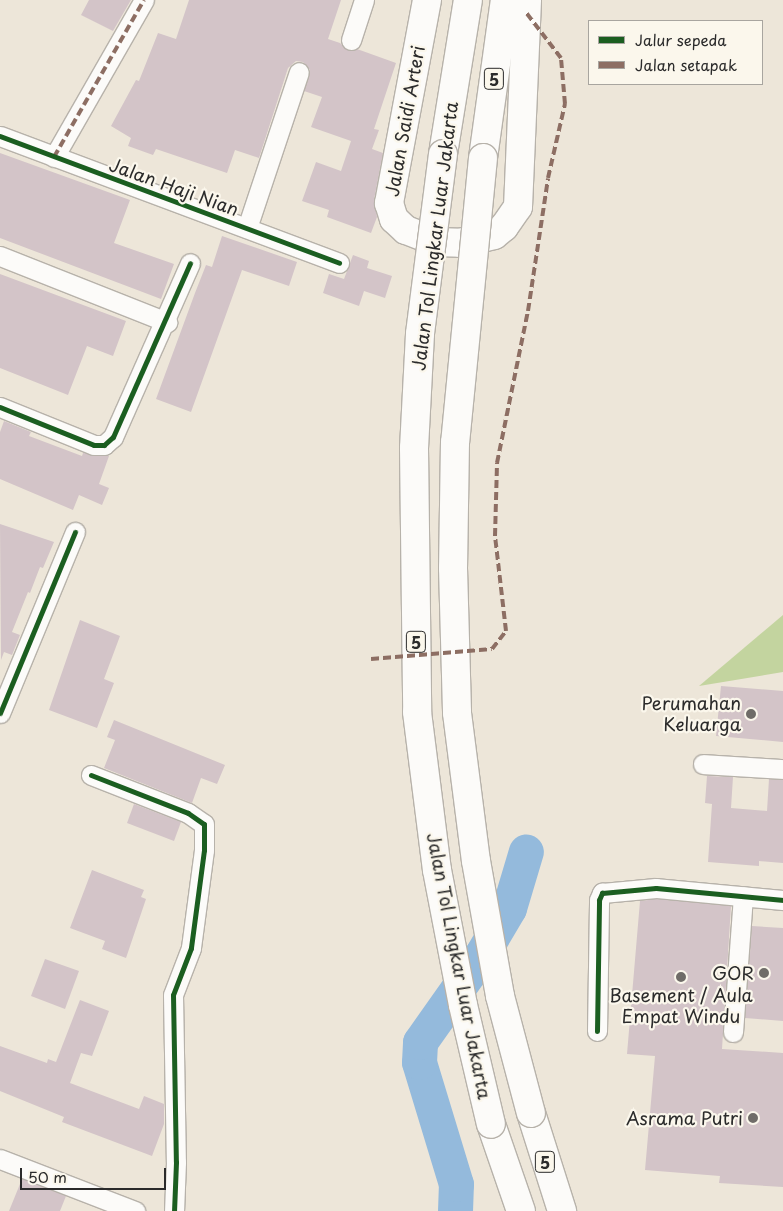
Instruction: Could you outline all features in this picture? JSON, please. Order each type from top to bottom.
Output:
[{"type":"main road","name":"Jalan Saidi Arteri","points":[[426,0],[389,203],[394,219],[406,230],[437,242],[460,243],[494,235],[504,228],[518,207],[527,0]]},
{"type":"main road","name":"Jalan Tol Lingkar Luar Jakarta","points":[[468,0],[443,154],[420,334],[414,438],[417,712],[437,870],[463,1004],[491,1124],[521,1211]]},
{"type":"main road","name":"Jalan Tol Lingkar Luar Jakarta","points":[[505,0],[483,158],[455,442],[453,568],[457,713],[476,861],[500,996],[530,1113],[562,1211]]},
{"type":"street","points":[[54,157],[144,0]]},
{"type":"street","points":[[351,40],[364,0]]},
{"type":"street","points":[[247,228],[299,72]]},
{"type":"street","name":"Jalan Haji Nian","points":[[0,136],[339,263]]},
{"type":"street","points":[[0,256],[167,322]]},
{"type":"street","points":[[0,407],[94,445],[104,445],[113,436],[167,322],[190,264]]},
{"type":"street","points":[[0,713],[76,532]]},
{"type":"street","points":[[703,764],[783,770]]},
{"type":"street","points":[[91,775],[188,813],[204,824],[204,850],[191,948],[173,995],[176,1178],[174,1211]]},
{"type":"street","points":[[597,1031],[599,900],[602,893],[656,888],[783,900]]},
{"type":"street","points":[[733,1032],[743,896]]},
{"type":"street","points":[[0,1159],[135,1211]]},
{"type":"green space","points":[[783,615],[783,672],[699,686]]},
{"type":"building","points":[[89,0],[131,0],[113,31],[81,15]]},
{"type":"building","points":[[189,0],[341,0],[328,39],[340,43],[347,50],[357,49],[396,63],[374,129],[379,130],[372,149],[383,153],[374,200],[377,217],[371,233],[327,217],[329,210],[302,201],[316,162],[341,171],[351,141],[311,127],[322,97],[304,91],[310,70],[303,62],[296,61],[288,68],[259,158],[235,150],[227,173],[156,149],[153,155],[128,146],[131,138],[111,126],[136,80],[139,81],[158,33],[176,39]]},
{"type":"building","points":[[0,153],[130,200],[114,243],[174,264],[161,299],[0,238]]},
{"type":"building","points":[[222,236],[297,262],[289,286],[242,270],[191,412],[156,399],[206,265],[212,267]]},
{"type":"building","points":[[353,255],[369,261],[367,268],[392,276],[385,298],[364,291],[359,306],[323,293],[329,274],[344,279]]},
{"type":"building","points":[[0,274],[126,321],[113,356],[87,346],[68,395],[0,368]]},
{"type":"building","points":[[4,421],[31,432],[29,436],[82,456],[83,453],[109,456],[99,484],[109,488],[102,505],[79,495],[73,510],[0,479],[0,432]]},
{"type":"building","points":[[0,524],[54,542],[43,568],[40,567],[30,593],[28,592],[12,632],[20,635],[12,655],[4,652],[1,660]]},
{"type":"building","points":[[80,620],[120,636],[104,679],[114,683],[97,728],[49,710]]},
{"type":"building","name":"Perumahan Keluarga","points":[[721,686],[783,691],[783,742],[716,736]]},
{"type":"building","points":[[114,720],[225,765],[217,784],[201,778],[192,803],[104,768],[115,740],[107,737]]},
{"type":"building","points":[[707,776],[733,777],[731,808],[767,811],[769,779],[783,780],[783,863],[759,861],[759,866],[708,862],[712,804],[705,803]]},
{"type":"building","points":[[134,804],[181,822],[174,841],[127,823]]},
{"type":"building","points":[[92,870],[144,890],[141,897],[146,899],[126,958],[102,949],[105,941],[70,928]]},
{"type":"building","points":[[656,899],[731,906],[722,1049],[783,1053],[783,1187],[719,1183],[720,1176],[645,1170],[655,1056],[627,1054],[640,901]]},
{"type":"building","name":"GOR","points":[[752,926],[783,928],[783,1021],[745,1018]]},
{"type":"building","points":[[45,959],[79,971],[65,1009],[31,996]]},
{"type":"building","points":[[80,1000],[109,1011],[92,1056],[81,1053],[70,1083],[139,1109],[144,1096],[164,1104],[164,1124],[152,1156],[62,1122],[64,1117],[0,1091],[0,1046],[47,1063],[48,1059],[56,1062]]},
{"type":"building","points":[[22,1179],[66,1196],[60,1211],[9,1211]]},
{"type":"waterway","points":[[455,1211],[456,1184],[419,1062],[420,1042],[482,954],[509,908],[526,851]]},
{"type":"marked path","points":[[54,157],[144,0]]},
{"type":"marked path","points":[[371,659],[492,649],[506,631],[495,536],[497,463],[528,311],[548,178],[565,104],[561,58],[525,11]]},
{"type":"cycle path","points":[[0,136],[339,263]]},
{"type":"cycle path","points":[[0,407],[94,445],[104,445],[113,437],[190,263]]},
{"type":"cycle path","points":[[0,713],[75,532]]},
{"type":"cycle path","points":[[91,775],[188,813],[204,824],[204,850],[191,948],[173,995],[176,1162],[174,1211]]},
{"type":"cycle path","points":[[597,1031],[599,900],[602,893],[656,888],[783,900]]},
{"type":"place","name":"Perumahan Keluarga","points":[[751,714]]},
{"type":"place","name":"GOR","points":[[764,973]]},
{"type":"place","name":"Basement / Aula Empat Windu","points":[[681,977]]},
{"type":"place","name":"Asrama Putri","points":[[753,1118]]}]
